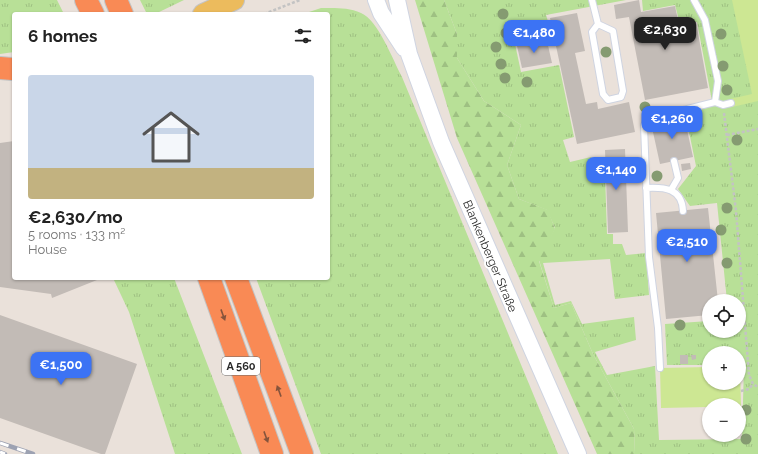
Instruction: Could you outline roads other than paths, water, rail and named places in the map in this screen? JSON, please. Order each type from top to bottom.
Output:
[{"type":"highway","points":[[86,0],[92,12]]},
{"type":"highway","points":[[116,0],[121,12]]},
{"type":"highway","name":"A 560","points":[[210,280],[272,454]]},
{"type":"highway","name":"A 560","points":[[237,280],[302,454]]},
{"type":"main road","points":[[207,12],[234,0]]},
{"type":"street","name":"Blankenberger Straße","points":[[364,0],[378,6],[408,54]]},
{"type":"street","name":"Blankenberger Straße","points":[[397,0],[408,54],[441,142],[578,454]]},
{"type":"lane","points":[[592,0],[598,24],[613,32],[623,91],[621,97],[608,100],[603,94],[592,32],[598,24]]},
{"type":"lane","points":[[694,0],[705,20],[715,66],[718,81],[715,102]]},
{"type":"lane","points":[[660,368],[658,328],[649,257],[644,122],[648,119],[664,114],[715,102],[722,105],[731,103]]},
{"type":"lane","points":[[671,190],[678,178],[674,161]]},
{"type":"lane","points":[[646,188],[663,187],[671,190],[683,204],[683,210]]},
{"type":"railway","points":[[0,443],[33,454]]},
{"type":"railway","points":[[0,452],[5,454]]}]
